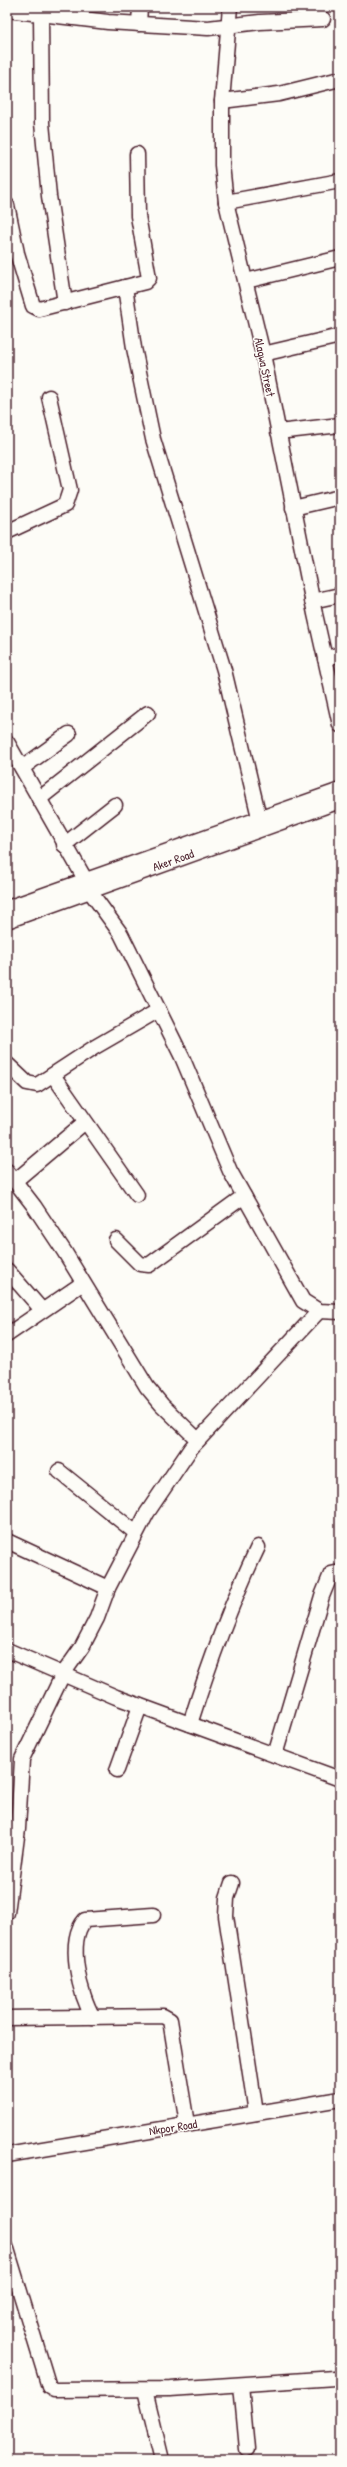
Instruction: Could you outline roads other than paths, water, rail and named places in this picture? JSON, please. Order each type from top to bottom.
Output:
[{"type":"street","points":[[139,24],[140,7]]},
{"type":"street","name":"Alagwa Street","points":[[230,7],[222,102],[222,165],[226,202],[263,354],[312,601],[340,725]]},
{"type":"street","points":[[12,9],[41,14],[139,24],[208,28],[324,20]]},
{"type":"street","points":[[41,14],[42,123],[49,196],[64,303]]},
{"type":"street","points":[[222,102],[279,94],[340,79]]},
{"type":"street","points":[[7,205],[17,253],[33,306],[44,309],[145,282],[149,278],[138,216],[137,154]]},
{"type":"street","points":[[226,202],[340,181]]},
{"type":"street","points":[[246,281],[340,258]]},
{"type":"street","points":[[125,287],[134,348],[153,439],[224,670],[259,817]]},
{"type":"street","points":[[263,354],[340,336]]},
{"type":"street","points":[[7,532],[65,505],[69,497],[70,490],[49,397]]},
{"type":"street","points":[[278,432],[340,425]]},
{"type":"street","points":[[294,508],[340,497]]},
{"type":"street","points":[[312,601],[340,595]]},
{"type":"street","points":[[325,659],[340,654]]},
{"type":"street","points":[[39,799],[148,713]]},
{"type":"street","points":[[22,768],[69,734]]},
{"type":"street","points":[[7,742],[64,845],[87,884],[120,934],[182,1057],[230,1171],[303,1301],[319,1311],[340,1312]]},
{"type":"street","name":"Aker Road","points":[[7,921],[87,884],[259,817],[340,790]]},
{"type":"street","name":"Aker Road","points":[[7,908],[87,884],[340,801]]},
{"type":"street","points":[[64,845],[115,805]]},
{"type":"street","points":[[7,1064],[30,1085],[40,1084],[95,1047],[159,1010]]},
{"type":"street","points":[[53,1075],[137,1195]]},
{"type":"street","points":[[85,1122],[11,1176],[60,1245],[147,1387],[162,1405],[198,1440]]},
{"type":"street","points":[[116,1240],[140,1264],[149,1265],[244,1196]]},
{"type":"street","points":[[7,1270],[42,1310]]},
{"type":"street","points":[[7,1335],[83,1283]]},
{"type":"street","points":[[7,1913],[18,1829],[22,1759],[63,1674],[82,1647],[97,1618],[108,1588],[136,1533],[147,1513],[198,1440],[319,1311]]},
{"type":"street","points":[[59,1471],[136,1533]]},
{"type":"street","points":[[7,1541],[108,1588]]},
{"type":"street","points":[[190,1724],[213,1653],[236,1591],[258,1547]]},
{"type":"street","points":[[275,1755],[322,1596],[331,1574],[340,1572]]},
{"type":"street","points":[[7,1650],[140,1706],[340,1779]]},
{"type":"street","points":[[117,1770],[140,1706]]},
{"type":"street","points":[[232,1883],[227,1898],[226,1916],[256,2113]]},
{"type":"street","points":[[93,2017],[86,2004],[79,1979],[76,1942],[79,1926],[85,1920],[153,1915]]},
{"type":"street","points":[[7,2018],[150,2015],[163,2016],[170,2020],[187,2124]]},
{"type":"street","name":"Nkpor Road","points":[[7,2153],[340,2099]]},
{"type":"street","points":[[7,2249],[49,2387],[54,2390],[145,2390],[335,2378]]},
{"type":"street","points":[[241,2385],[247,2448]]},
{"type":"street","points":[[145,2390],[162,2460]]}]
